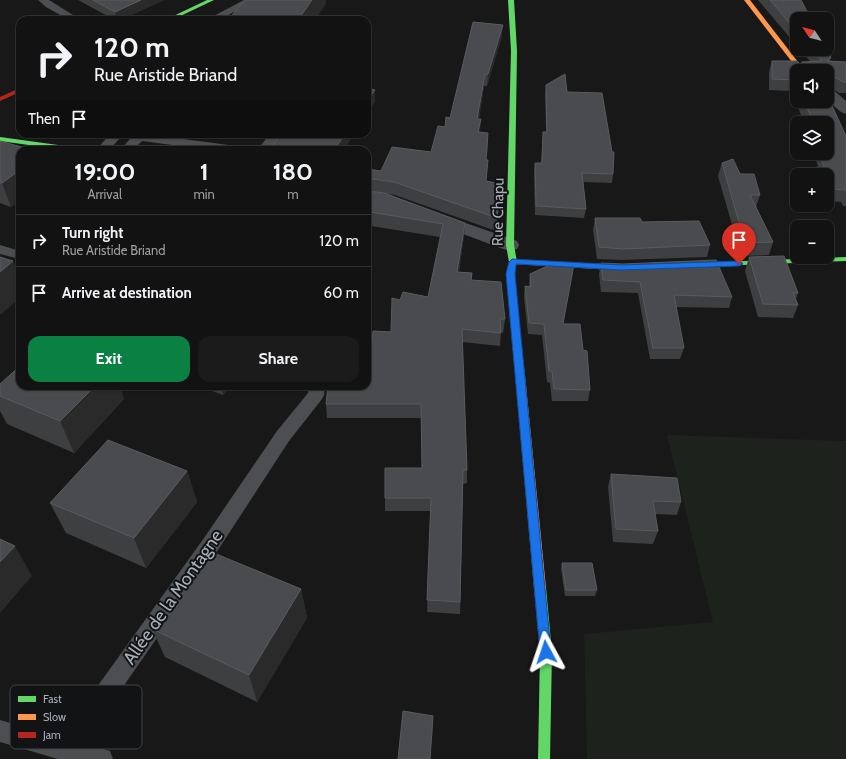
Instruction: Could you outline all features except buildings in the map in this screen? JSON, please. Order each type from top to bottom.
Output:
[{"type":"street","points":[[177,16],[211,0]]},
{"type":"street","name":"Rue Chapu","points":[[511,0],[514,51],[510,274],[546,652],[544,759]]},
{"type":"street","points":[[747,0],[797,64]]},
{"type":"street","points":[[0,99],[16,92]]},
{"type":"street","points":[[834,99],[846,110]]},
{"type":"street","points":[[0,140],[48,146]]},
{"type":"street","points":[[424,213],[511,253],[561,266],[636,267]]},
{"type":"street","points":[[676,266],[846,259]]},
{"type":"lane","points":[[43,0],[69,16]]},
{"type":"lane","points":[[219,16],[251,0]]},
{"type":"lane","points":[[106,146],[113,138]]},
{"type":"lane","points":[[130,146],[138,138]]},
{"type":"lane","points":[[146,138],[206,146]]},
{"type":"lane","points":[[266,146],[273,138]]},
{"type":"lane","points":[[0,249],[16,253]]},
{"type":"lane","name":"Allée de la Montagne","points":[[112,685],[211,544],[284,436],[316,395],[317,390]]},
{"type":"lane","points":[[0,731],[10,734]]},
{"type":"lane","points":[[63,749],[102,759]]},
{"type":"shaded area","points":[[667,435],[846,441],[846,759],[587,759],[584,634],[713,622]]},
{"type":"traffic: fast","points":[[177,16],[211,0]]},
{"type":"traffic: fast","points":[[511,0],[514,51],[510,245],[513,262],[510,274],[521,385]]},
{"type":"traffic: fast","points":[[0,139],[51,146]]},
{"type":"traffic: fast","points":[[689,265],[846,259]]},
{"type":"traffic: fast","points":[[540,588],[546,652],[544,759]]},
{"type":"traffic: slow","points":[[747,0],[797,64]]},
{"type":"traffic: slow","points":[[513,262],[631,268]]},
{"type":"traffic: slow","points":[[521,385],[540,588]]},
{"type":"traffic: jam","points":[[0,99],[16,92]]},
{"type":"route","points":[[546,652],[510,274],[512,262],[621,268],[739,264]]}]
